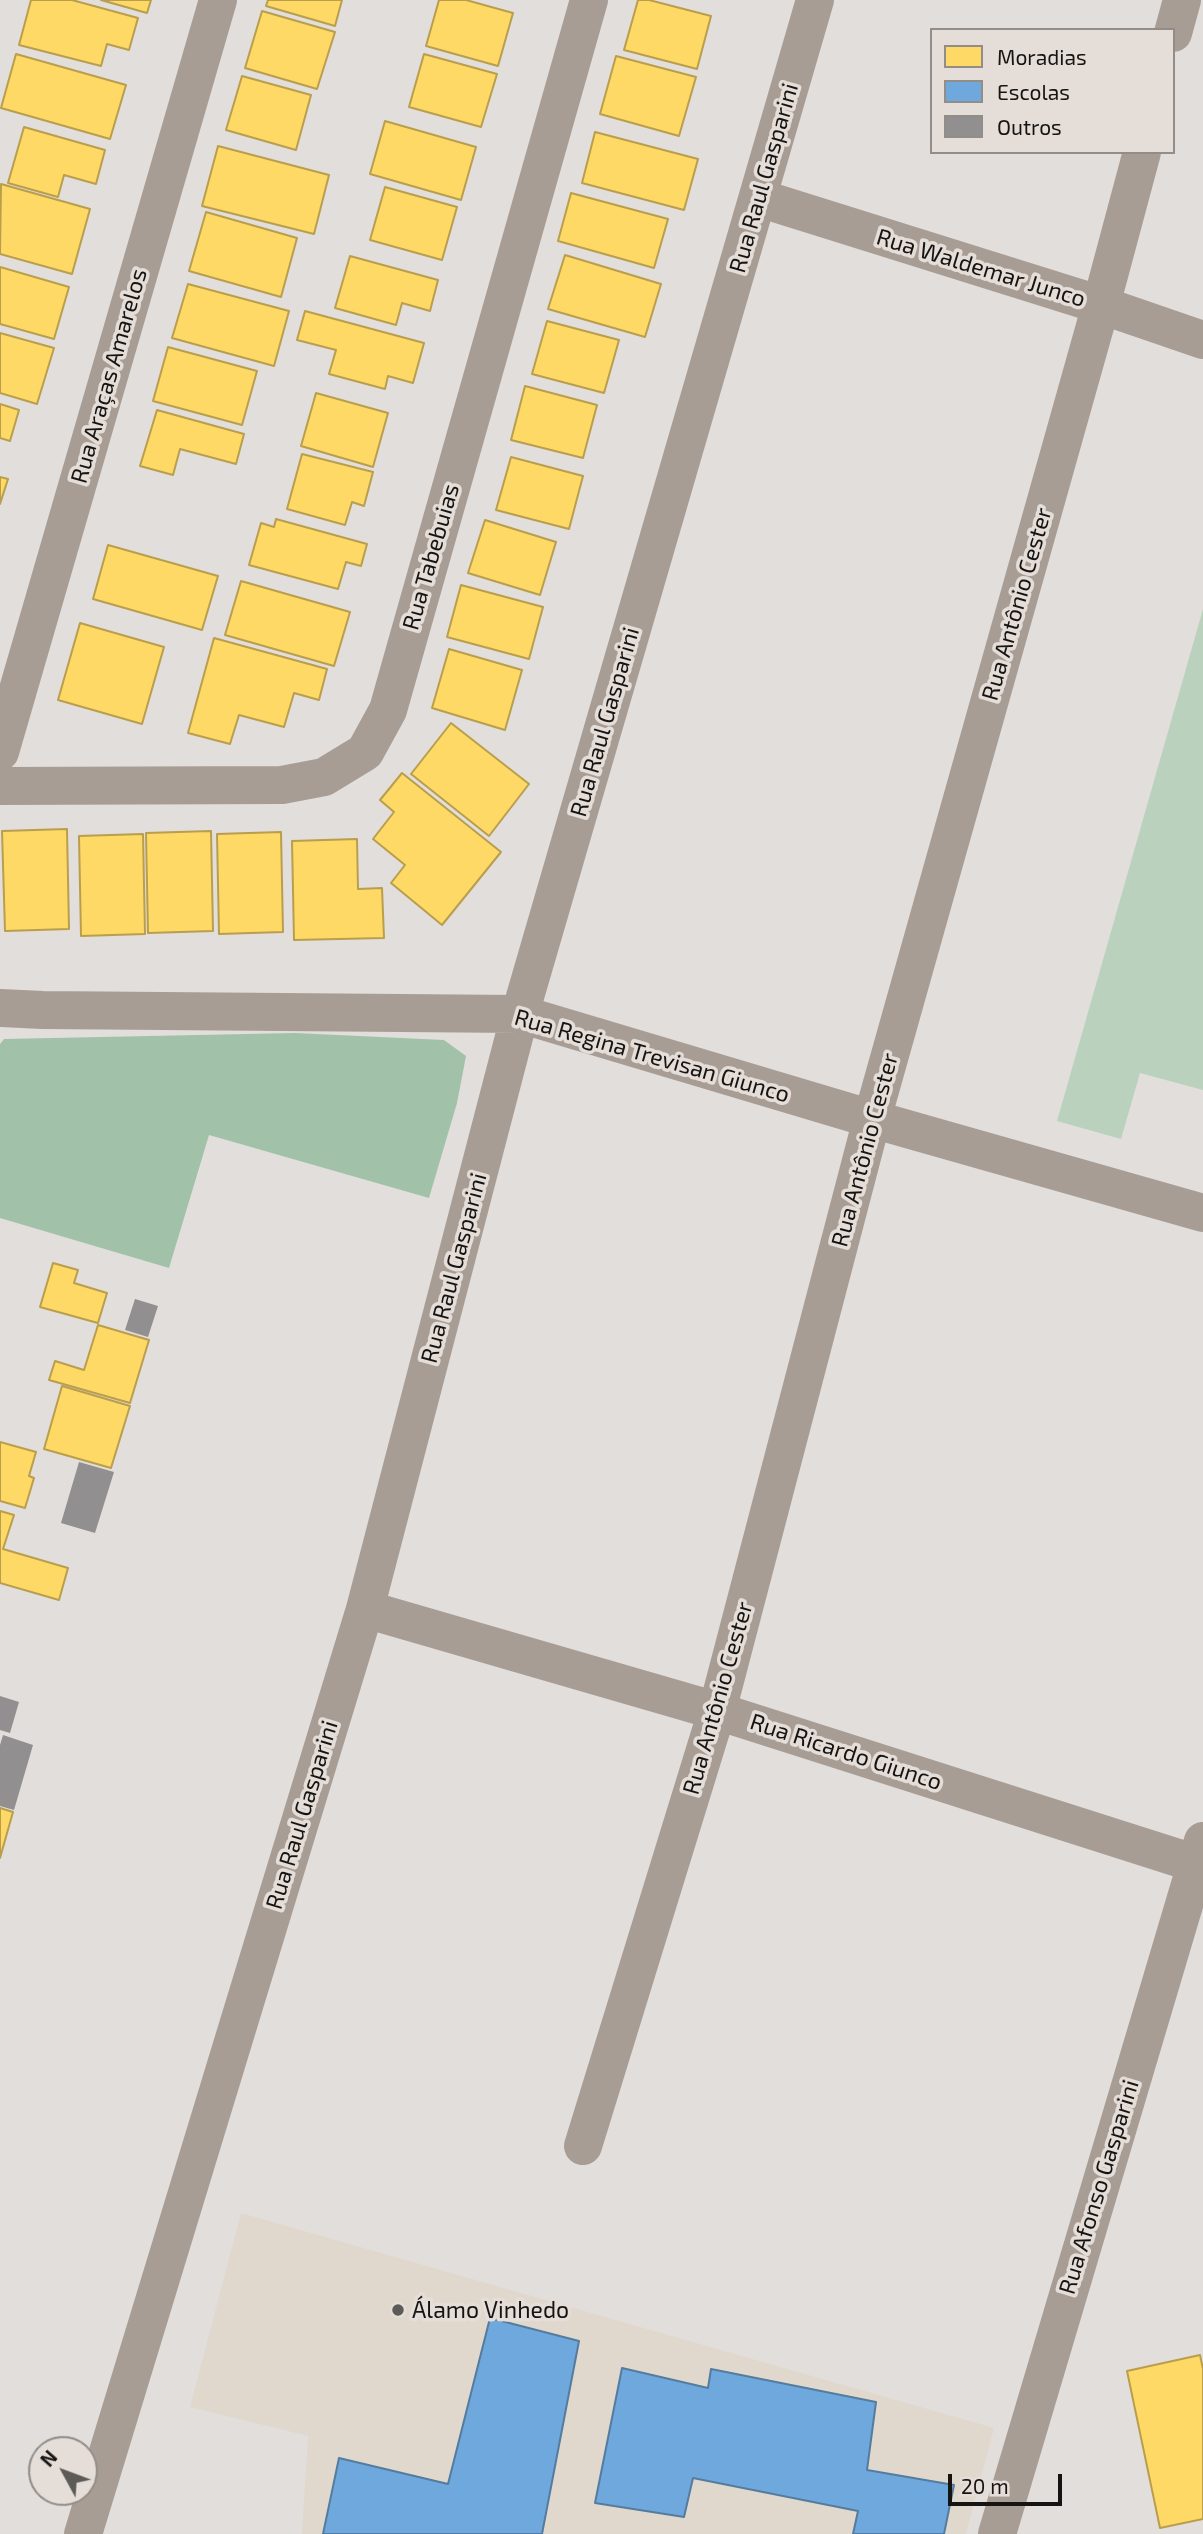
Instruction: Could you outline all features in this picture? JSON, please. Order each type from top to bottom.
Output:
[{"type":"street","name":"Rua Araças Amarelos","points":[[0,752],[218,0]]},
{"type":"street","name":"Rua Tabebuias","points":[[0,786],[282,785],[324,776],[365,752],[388,710],[589,0]]},
{"type":"street","name":"Rua Raul Gasparini","points":[[83,2534],[365,1609],[520,1014],[815,0]]},
{"type":"street","points":[[1174,28],[1182,0]]},
{"type":"street","name":"Rua Antônio Cester","points":[[583,2146],[717,1711],[872,1119],[1141,154]]},
{"type":"street","name":"Rua Waldemar Junco","points":[[759,198],[1203,340]]},
{"type":"street","name":"Rua Regina Trevisan Giunco","points":[[0,1008],[70,1011],[520,1014],[872,1119],[1203,1213]]},
{"type":"street","name":"Rua Ricardo Giunco","points":[[365,1609],[717,1711],[1201,1857]]},
{"type":"street","name":"Rua Afonso Gasparini","points":[[996,2534],[1201,1857]]},
{"type":"shaded area","name":"Álamo Vinhedo","points":[[241,2213],[994,2428],[966,2534],[302,2534],[308,2436],[190,2407]]},
{"type":"green space","points":[[1203,609],[1203,1090],[1140,1073],[1121,1139],[1057,1121]]},
{"type":"green space","points":[[295,1033],[444,1040],[466,1056],[457,1103],[429,1198],[209,1135],[169,1268],[0,1218],[0,1044],[4,1039]]},
{"type":"building: Moradias","points":[[31,0],[72,0],[138,18],[129,50],[107,44],[101,66],[19,45]]},
{"type":"building: Moradias","points":[[101,0],[151,0],[147,13]]},
{"type":"building: Moradias","points":[[268,0],[342,0],[335,26],[266,6]]},
{"type":"building: Moradias","points":[[439,0],[466,0],[513,13],[498,66],[426,46]]},
{"type":"building: Moradias","points":[[638,0],[649,0],[711,16],[697,69],[624,50]]},
{"type":"building: Moradias","points":[[262,11],[335,32],[317,89],[245,68]]},
{"type":"building: Moradias","points":[[16,54],[126,85],[110,139],[1,108]]},
{"type":"building: Moradias","points":[[424,54],[497,74],[481,127],[409,107]]},
{"type":"building: Moradias","points":[[616,56],[696,77],[679,136],[600,114]]},
{"type":"building: Moradias","points":[[242,76],[311,95],[296,150],[226,130]]},
{"type":"building: Moradias","points":[[385,121],[476,147],[461,200],[370,174]]},
{"type":"building: Moradias","points":[[24,127],[105,150],[96,184],[64,175],[58,197],[8,183]]},
{"type":"building: Moradias","points":[[595,132],[698,159],[684,210],[582,183]]},
{"type":"building: Moradias","points":[[218,146],[329,175],[314,234],[202,206]]},
{"type":"building: Moradias","points":[[1,184],[90,209],[72,274],[0,254]]},
{"type":"building: Moradias","points":[[385,187],[457,207],[442,260],[370,240]]},
{"type":"building: Moradias","points":[[571,193],[668,219],[654,268],[558,241]]},
{"type":"building: Moradias","points":[[206,212],[297,238],[281,297],[189,271]]},
{"type":"building: Moradias","points":[[565,255],[661,284],[645,337],[548,309]]},
{"type":"building: Moradias","points":[[350,256],[438,280],[430,311],[402,303],[396,325],[335,308]]},
{"type":"building: Moradias","points":[[0,267],[69,287],[54,339],[0,324]]},
{"type":"building: Moradias","points":[[188,284],[289,311],[274,366],[172,338]]},
{"type":"building: Moradias","points":[[305,311],[424,343],[413,383],[388,376],[385,389],[329,374],[336,350],[297,340]]},
{"type":"building: Moradias","points":[[547,321],[619,340],[604,393],[532,374]]},
{"type":"building: Moradias","points":[[0,333],[54,348],[37,404],[0,393]]},
{"type":"building: Moradias","points":[[168,347],[257,371],[242,425],[153,401]]},
{"type":"building: Moradias","points":[[525,386],[597,405],[583,458],[511,440]]},
{"type":"building: Moradias","points":[[316,393],[388,413],[373,467],[301,446]]},
{"type":"building: Moradias","points":[[0,404],[19,410],[10,441],[0,438]]},
{"type":"building: Moradias","points":[[157,410],[244,434],[236,464],[180,449],[173,475],[140,466]]},
{"type":"building: Moradias","points":[[302,454],[373,472],[364,506],[352,502],[345,525],[287,509]]},
{"type":"building: Moradias","points":[[511,457],[583,476],[569,529],[496,510]]},
{"type":"building: Moradias","points":[[0,477],[8,479],[0,504]]},
{"type":"building: Moradias","points":[[276,519],[367,544],[361,566],[346,562],[338,589],[249,565],[261,523],[274,527]]},
{"type":"building: Moradias","points":[[485,520],[556,542],[540,595],[468,573]]},
{"type":"building: Moradias","points":[[108,545],[218,576],[202,630],[93,599]]},
{"type":"building: Moradias","points":[[241,581],[350,612],[334,666],[225,635]]},
{"type":"building: Moradias","points":[[461,585],[543,607],[529,659],[447,637]]},
{"type":"building: Moradias","points":[[80,623],[164,647],[142,724],[58,700]]},
{"type":"building: Moradias","points":[[214,638],[327,669],[319,700],[294,693],[284,727],[239,715],[230,744],[188,733]]},
{"type":"building: Moradias","points":[[449,649],[522,670],[505,730],[432,708]]},
{"type":"building: Moradias","points":[[451,723],[529,784],[489,836],[411,774]]},
{"type":"building: Moradias","points":[[402,773],[501,852],[442,925],[391,883],[405,865],[373,839],[394,812],[380,800]]},
{"type":"building: Moradias","points":[[67,829],[69,929],[5,931],[2,831]]},
{"type":"building: Moradias","points":[[211,831],[213,931],[148,933],[146,833]]},
{"type":"building: Moradias","points":[[281,832],[283,932],[219,934],[217,834]]},
{"type":"building: Moradias","points":[[143,834],[145,934],[81,936],[79,836]]},
{"type":"building: Moradias","points":[[357,839],[358,889],[382,888],[384,938],[294,940],[292,841]]},
{"type":"building: Moradias","points":[[53,1263],[78,1270],[74,1283],[107,1293],[98,1323],[40,1307]]},
{"type":"building: Moradias","points":[[98,1325],[149,1340],[130,1403],[49,1380],[55,1361],[84,1370]]},
{"type":"building: Moradias","points":[[62,1386],[130,1406],[111,1468],[44,1449]]},
{"type":"building: Moradias","points":[[0,1442],[36,1452],[29,1476],[34,1478],[25,1508],[0,1501]]},
{"type":"building: Moradias","points":[[0,1511],[14,1515],[3,1549],[68,1568],[59,1600],[0,1583]]},
{"type":"building: Moradias","points":[[0,1808],[13,1812],[0,1858]]},
{"type":"building: Moradias","points":[[1200,2355],[1203,2369],[1203,2519],[1160,2528],[1127,2371]]},
{"type":"building: Escolas","points":[[490,2318],[579,2341],[542,2534],[323,2534],[339,2458],[448,2484]]},
{"type":"building: Escolas","points":[[622,2368],[708,2388],[711,2369],[876,2402],[867,2470],[954,2485],[944,2534],[853,2534],[858,2511],[693,2478],[684,2517],[595,2503]]},
{"type":"building: Outros","points":[[135,1299],[158,1306],[148,1337],[125,1330]]},
{"type":"building: Outros","points":[[79,1462],[114,1472],[95,1533],[61,1523]]},
{"type":"building: Outros","points":[[0,1696],[19,1702],[10,1733],[0,1730]]},
{"type":"building: Outros","points":[[3,1735],[33,1745],[14,1810],[0,1806],[0,1745]]},
{"type":"place","name":"Álamo Vinhedo","points":[[398,2310]]}]
